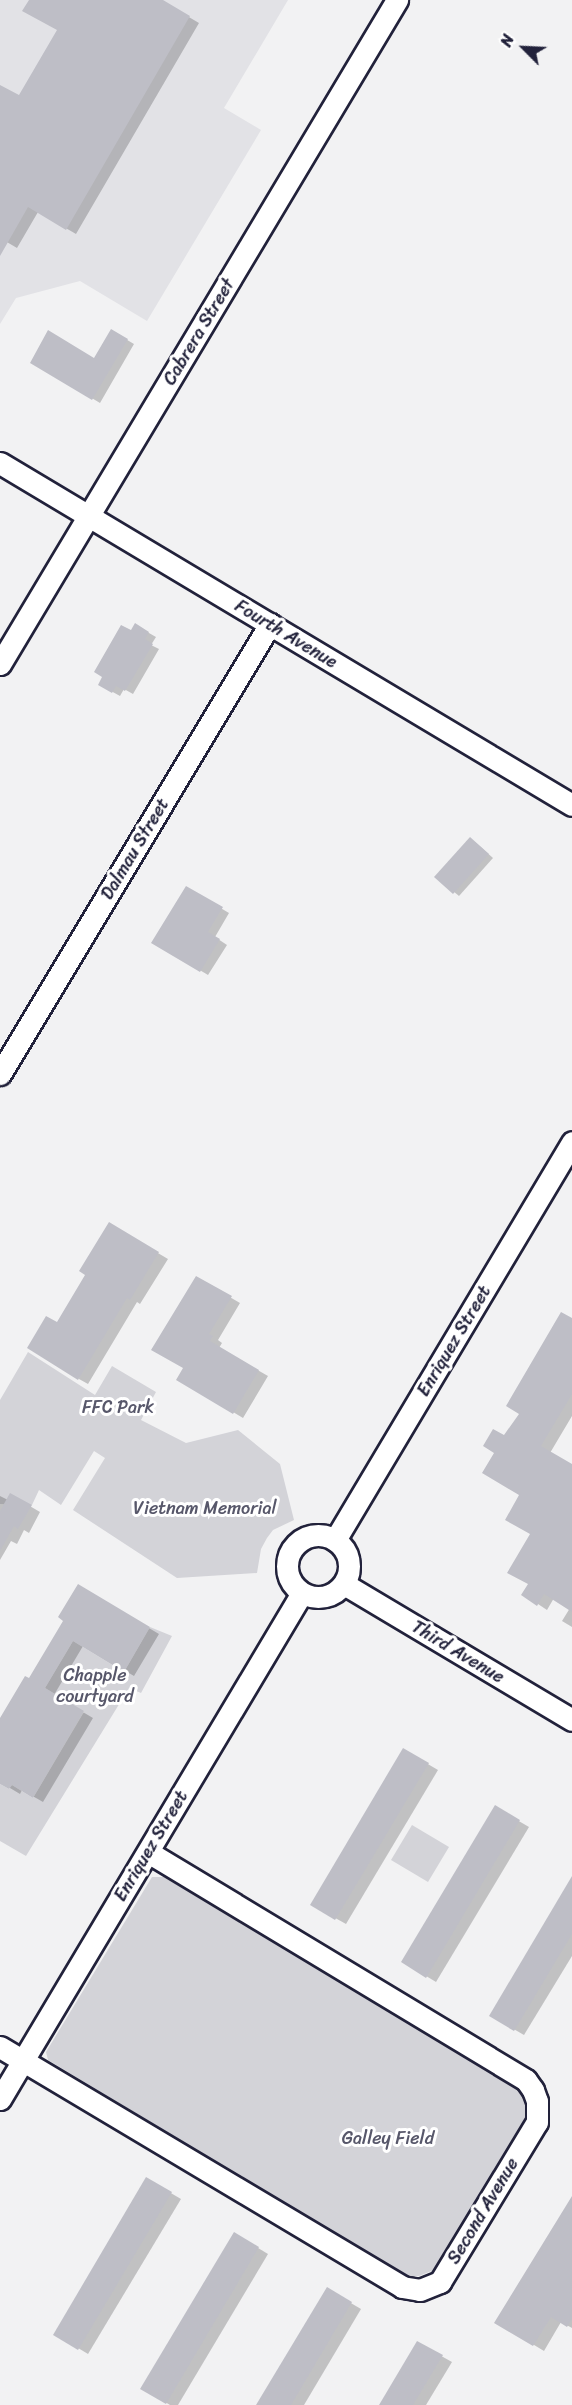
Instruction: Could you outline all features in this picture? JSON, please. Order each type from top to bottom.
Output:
[{"type":"street","name":"Cabrera Street","points":[[0,664],[397,0]]},
{"type":"street","name":"Fourth Avenue","points":[[0,463],[572,805]]},
{"type":"street","name":"Dalmau Street","points":[[0,1074],[270,624]]},
{"type":"street","name":"Enriquez Street","points":[[335,1540],[572,1143]]},
{"type":"street","points":[[316,1535],[335,1540],[347,1555],[348,1575],[344,1584],[337,1591],[320,1597],[302,1593],[289,1578],[287,1569],[291,1549],[307,1537],[316,1535]]},
{"type":"street","name":"Third Avenue","points":[[344,1584],[572,1720]]},
{"type":"street","name":"Enriquez Street","points":[[0,2099],[302,1593]]},
{"type":"street","name":"Second Avenue","points":[[0,2047],[402,2287],[420,2290],[440,2282],[537,2122],[537,2101],[526,2080],[148,1852]]},
{"type":"shaded area","points":[[0,0],[288,0],[224,108],[261,130],[147,321],[80,281],[16,298],[0,324]]},
{"type":"green space","name":"Vietnam Memorial","points":[[28,1352],[95,1395],[112,1366],[156,1392],[141,1420],[186,1443],[238,1430],[280,1464],[294,1520],[273,1530],[267,1538],[261,1549],[257,1573],[177,1578],[73,1510],[105,1458],[94,1451],[61,1505],[39,1490],[32,1505],[0,1504],[0,1400]]},
{"type":"green space","name":"Chapple courtyard","points":[[150,1627],[172,1636],[141,1693],[129,1688],[26,1856],[0,1841],[0,1784],[9,1789],[12,1785],[33,1798],[84,1712],[45,1688],[73,1641],[124,1672]]},
{"type":"green space","points":[[412,1825],[449,1847],[428,1882],[391,1860]]},
{"type":"green space","name":"Galley Field","points":[[152,1877],[164,1877],[514,2087],[525,2097],[529,2108],[527,2120],[439,2268],[419,2276],[409,2277],[400,2273],[48,2060],[46,2052]]},
{"type":"building","points":[[29,0],[163,0],[190,16],[66,230],[28,207],[0,256],[0,85],[19,95],[57,30],[22,11]]},
{"type":"building","points":[[111,329],[128,339],[92,400],[30,363],[48,330],[94,358]]},
{"type":"building","points":[[135,623],[149,632],[145,639],[153,644],[125,691],[116,686],[112,693],[98,685],[102,677],[94,672],[121,625],[131,630]]},
{"type":"building","points":[[470,837],[489,854],[453,894],[434,877]]},
{"type":"building","points":[[186,886],[223,907],[208,932],[220,939],[200,972],[151,943]]},
{"type":"building","points":[[109,1222],[159,1252],[130,1300],[127,1298],[78,1380],[27,1348],[46,1316],[57,1322],[85,1275],[79,1271]]},
{"type":"building","points":[[196,1276],[232,1296],[209,1334],[213,1336],[210,1341],[259,1370],[233,1414],[176,1380],[183,1368],[151,1350]]},
{"type":"building","points":[[561,1312],[572,1318],[572,1394],[541,1446],[572,1464],[572,1612],[544,1594],[537,1606],[521,1595],[528,1584],[507,1573],[530,1534],[505,1520],[519,1495],[482,1473],[494,1453],[483,1446],[493,1429],[504,1435],[519,1414],[506,1406]]},
{"type":"building","points":[[10,1493],[32,1505],[18,1529],[14,1526],[0,1551],[0,1511]]},
{"type":"building","points":[[78,1584],[150,1627],[124,1672],[73,1641],[45,1688],[84,1711],[33,1798],[12,1785],[9,1789],[0,1784],[0,1718],[25,1676],[29,1678],[63,1621],[58,1617]]},
{"type":"building","points":[[403,1748],[429,1763],[335,1920],[310,1905]]},
{"type":"building","points":[[495,1805],[520,1820],[426,1978],[401,1962]]},
{"type":"building","points":[[572,1876],[572,1934],[514,2031],[489,2016]]},
{"type":"building","points":[[146,2177],[172,2192],[78,2350],[53,2335]]},
{"type":"building","points":[[572,2196],[572,2319],[567,2327],[551,2317],[533,2346],[494,2323]]},
{"type":"building","points":[[234,2232],[259,2247],[166,2404],[140,2389]]},
{"type":"building","points":[[327,2287],[352,2302],[291,2405],[256,2405]]},
{"type":"building","points":[[417,2341],[443,2355],[413,2405],[379,2405]]},
{"type":"park label","name":"FFC Park","points":[[118,1407]]}]
